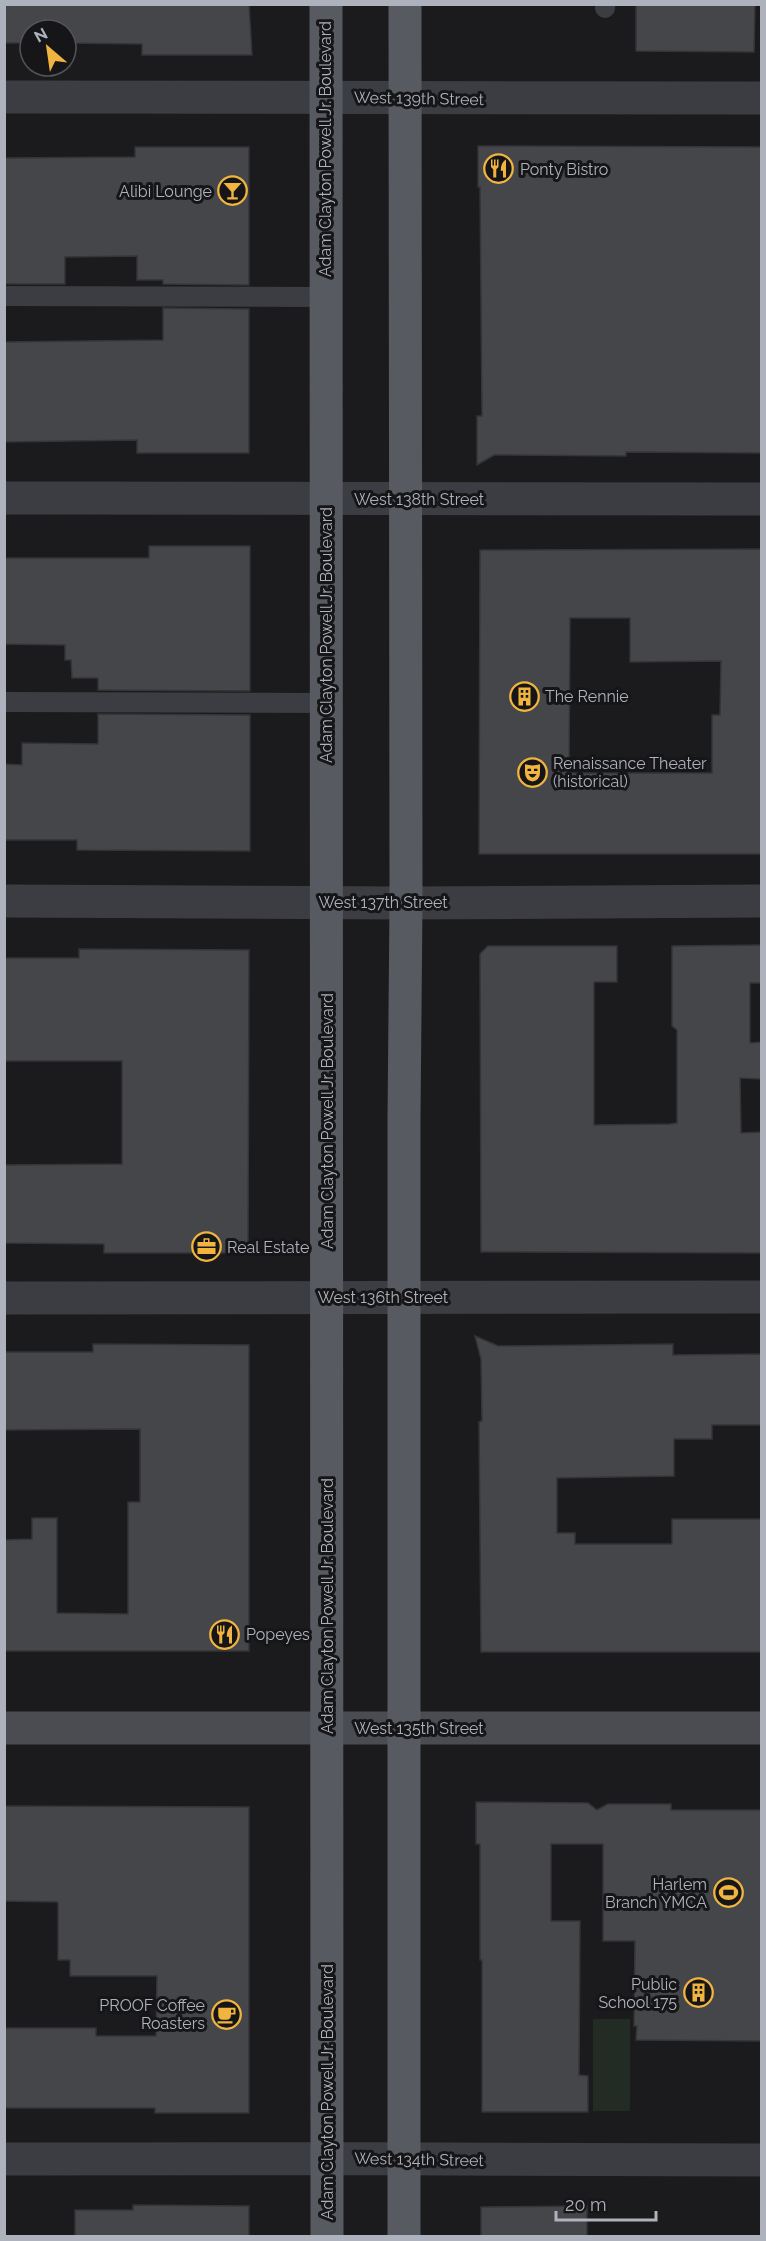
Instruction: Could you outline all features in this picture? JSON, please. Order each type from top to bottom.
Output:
[{"type":"main road","name":"Adam Clayton Powell Jr. Boulevard","points":[[326,4],[327,2236]]},
{"type":"main road","points":[[404,2236],[405,4]]},
{"type":"street","name":"West 139th Street","points":[[4,97],[762,98]]},
{"type":"street","name":"West 138th Street","points":[[4,498],[762,499]]},
{"type":"street","name":"West 137th Street","points":[[4,901],[406,903],[762,901]]},
{"type":"street","name":"West 136th Street","points":[[4,1298],[762,1297]]},
{"type":"street","name":"West 135th Street","points":[[4,1728],[762,1728]]},
{"type":"street","name":"West 134th Street","points":[[4,2158],[762,2160]]},
{"type":"lane","points":[[4,296],[325,297]]},
{"type":"lane","points":[[4,702],[326,703]]},
{"type":"shaded area","points":[[593,2019],[630,2019],[630,2111],[593,2111]]},
{"type":"building","points":[[4,4],[249,4],[252,55],[142,55],[142,44],[78,43],[78,18],[18,18],[18,43],[4,43]]},
{"type":"building","points":[[636,5],[755,5],[754,52],[636,51]]},
{"type":"building","points":[[478,146],[762,147],[762,453],[626,452],[626,456],[494,455],[477,465],[477,416],[482,416]]},
{"type":"building","points":[[135,147],[249,147],[249,285],[163,284],[163,280],[137,280],[137,256],[65,257],[65,284],[4,284],[4,158],[135,157]]},
{"type":"building","points":[[163,308],[249,309],[249,453],[137,453],[137,440],[4,442],[4,342],[163,340]]},
{"type":"building","points":[[149,546],[250,546],[250,691],[98,690],[98,678],[72,678],[71,660],[65,660],[65,645],[4,644],[4,558],[149,558]]},
{"type":"building","name":"The Rennie","points":[[762,549],[762,854],[479,854],[480,550]],"holes":[[[570,618],[630,618],[630,662],[721,661],[720,715],[712,715],[712,773],[569,773]]]},
{"type":"building","points":[[98,714],[250,715],[250,851],[77,850],[77,840],[4,840],[4,764],[22,765],[22,743],[98,744]]},
{"type":"building","points":[[762,945],[762,983],[750,983],[750,1043],[762,1042],[762,1079],[740,1078],[741,1133],[762,1132],[762,1253],[481,1252],[480,954],[488,946],[617,946],[617,982],[594,982],[594,1125],[670,1124],[677,1123],[677,1030],[672,1026],[672,946]]},
{"type":"building","points":[[79,949],[249,950],[248,1253],[104,1253],[104,1244],[4,1243],[4,1165],[122,1164],[122,1061],[4,1061],[4,958],[79,958]]},
{"type":"building","points":[[475,1336],[498,1346],[673,1344],[673,1355],[762,1354],[762,1425],[712,1425],[712,1439],[674,1439],[674,1476],[557,1478],[557,1533],[575,1533],[575,1544],[672,1544],[672,1519],[762,1519],[762,1652],[481,1652],[479,1422],[482,1421],[481,1359]]},
{"type":"building","points":[[93,1344],[249,1345],[249,1651],[4,1651],[4,1540],[32,1539],[32,1518],[57,1518],[57,1613],[128,1614],[128,1502],[140,1502],[140,1429],[4,1430],[4,1352],[93,1352]]},
{"type":"building","points":[[476,1802],[588,1803],[597,1810],[608,1804],[671,1804],[671,1810],[762,1810],[762,2041],[636,2040],[637,2026],[634,2026],[635,1941],[603,1941],[603,1844],[551,1844],[551,1921],[580,1921],[579,2075],[588,2076],[588,2112],[482,2112],[480,1844],[476,1844]]},
{"type":"building","points":[[4,1806],[249,1807],[249,2113],[155,2113],[155,2108],[4,2108],[4,2028],[96,2028],[96,2036],[156,2036],[157,1976],[70,1976],[70,1960],[58,1960],[58,1902],[4,1901]]},
{"type":"building","points":[[133,2205],[249,2206],[249,2236],[75,2236],[75,2210],[133,2210]]},
{"type":"building","points":[[587,2206],[587,2236],[481,2236],[481,2207]]},
{"type":"place","name":"Ponty Bistro","points":[[499,169]]},
{"type":"place","name":"Alibi Lounge","points":[[233,191]]},
{"type":"place","name":"The Rennie","points":[[524,696]]},
{"type":"place","name":"Renaissance Theater (historical)","points":[[532,772]]},
{"type":"place","name":"Real Estate","points":[[206,1247]]},
{"type":"place","name":"Popeyes","points":[[225,1634]]},
{"type":"place","name":"Harlem Branch YMCA","points":[[728,1893]]},
{"type":"place","name":"Public School 175","points":[[698,1993]]},
{"type":"place","name":"PROOF Coffee Roasters","points":[[226,2014]]}]
